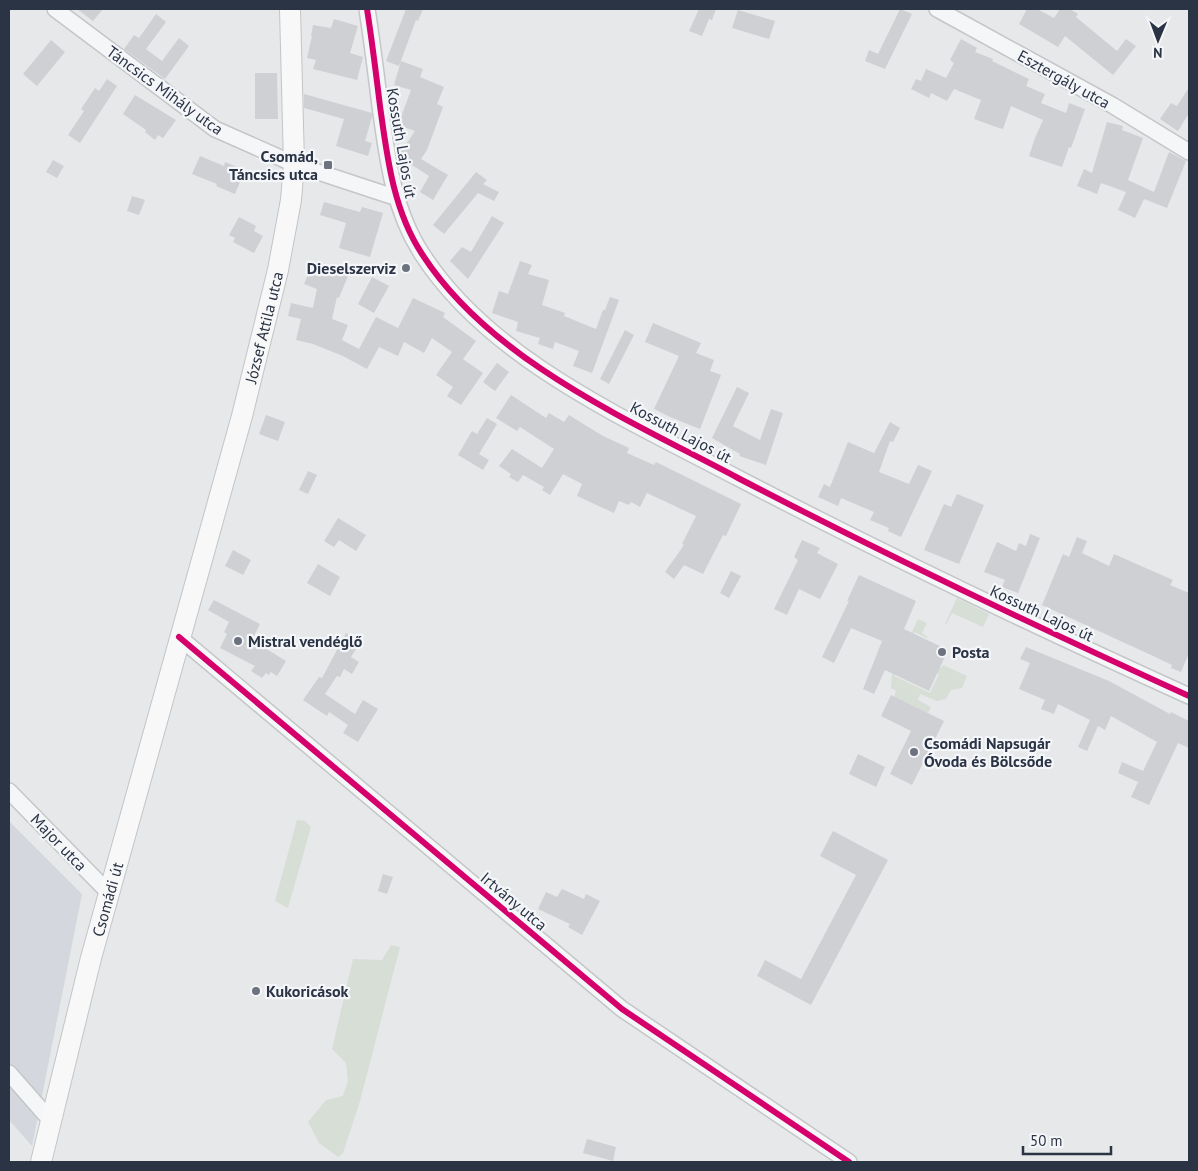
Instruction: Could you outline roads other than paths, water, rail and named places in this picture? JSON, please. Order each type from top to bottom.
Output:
[{"type":"main road","name":"József Attila utca","points":[[179,637],[242,416],[278,270],[294,164],[290,9]]},
{"type":"main road","name":"Csomádi út","points":[[41,1162],[91,958],[179,637]]},
{"type":"street","name":"Táncsics Mihály utca","points":[[55,9],[215,129],[294,164],[397,198]]},
{"type":"street","name":"Esztergály utca","points":[[936,9],[1112,105],[1189,152]]},
{"type":"street","name":"Kossuth Lajos út","points":[[369,11],[387,156],[403,218],[421,253],[447,288],[477,320],[521,354],[568,386],[781,500],[924,572],[1189,696]]},
{"type":"street","name":"Irtvány utca","points":[[179,637],[622,1009],[849,1162]]},
{"type":"street","name":"Major utca","points":[[9,791],[109,893]]},
{"type":"street","points":[[9,1073],[51,1121]]},
{"type":"place","name":"Csomád, Táncsics utca","points":[[328,165]]},
{"type":"place","name":"Dieselszerviz","points":[[406,268]]},
{"type":"place","name":"Mistral vendéglő","points":[[238,641]]},
{"type":"place","name":"Posta","points":[[942,652]]},
{"type":"place","name":"Csomádi Napsugár Óvoda és Bölcsőde","points":[[914,752]]},
{"type":"place","name":"Kukoricások","points":[[256,991]]}]
